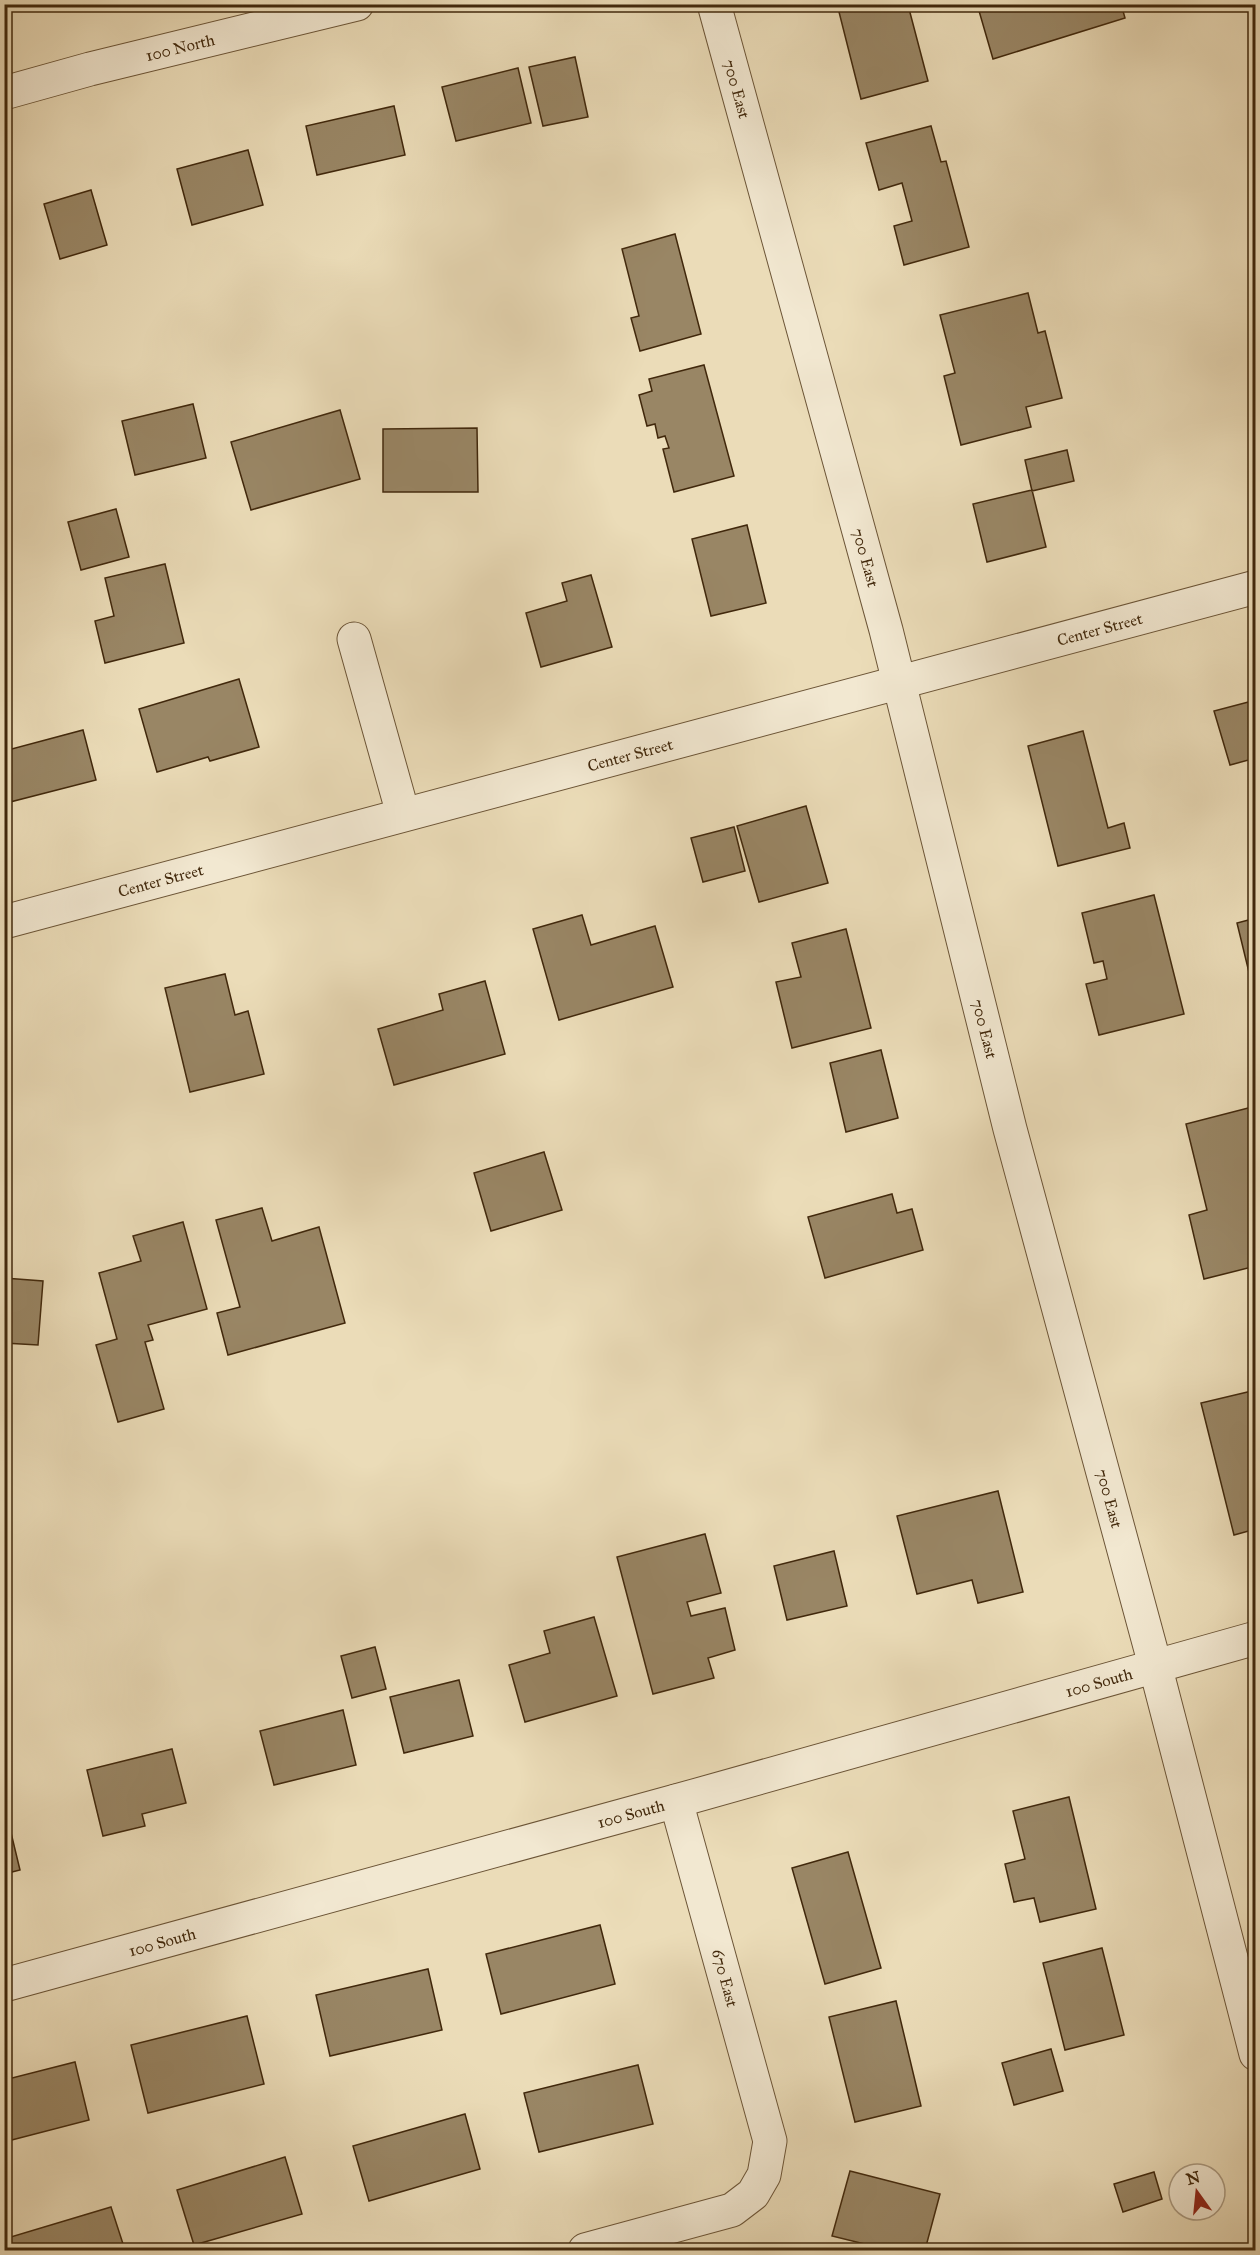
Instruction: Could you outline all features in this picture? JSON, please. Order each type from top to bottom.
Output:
[{"type":"street","name":"100 North","points":[[4,93],[90,69],[357,4]]},
{"type":"street","name":"700 East","points":[[714,4],[899,682],[1010,1129],[1155,1665],[1256,2054]]},
{"type":"street","name":"Center Street","points":[[4,922],[1256,587]]},
{"type":"street","points":[[354,639],[403,814]]},
{"type":"street","name":"100 South","points":[[4,1985],[676,1801],[1256,1638]]},
{"type":"street","name":"670 East","points":[[585,2250],[732,2210],[753,2194],[764,2175],[769,2156],[770,2141],[676,1801]]},
{"type":"building","points":[[837,4],[887,4],[888,10],[908,5],[928,81],[861,99]]},
{"type":"building","points":[[977,4],[1121,4],[1125,18],[993,59]]},
{"type":"building","points":[[575,57],[588,117],[543,126],[529,67]]},
{"type":"building","points":[[518,68],[531,123],[456,141],[442,87]]},
{"type":"building","points":[[394,106],[405,155],[317,175],[306,126]]},
{"type":"building","points":[[931,126],[941,162],[946,161],[969,247],[904,265],[894,226],[912,221],[902,183],[879,190],[866,143]]},
{"type":"building","points":[[248,150],[263,205],[192,225],[177,169]]},
{"type":"building","points":[[91,190],[107,245],[60,259],[44,204]]},
{"type":"building","points":[[675,234],[701,334],[640,351],[631,318],[639,316],[622,249]]},
{"type":"building","points":[[1028,293],[1038,333],[1045,331],[1062,398],[1026,407],[1031,427],[961,445],[944,376],[955,373],[940,315]]},
{"type":"building","points":[[704,365],[734,476],[674,492],[663,449],[669,448],[665,436],[658,438],[655,424],[647,426],[639,395],[652,391],[649,379]]},
{"type":"building","points":[[193,404],[206,458],[135,475],[122,421]]},
{"type":"building","points":[[340,410],[360,479],[251,510],[231,442]]},
{"type":"building","points":[[477,428],[478,492],[383,492],[383,429]]},
{"type":"building","points":[[1067,450],[1074,481],[1032,491],[1025,460]]},
{"type":"building","points":[[1032,490],[1046,547],[987,562],[973,504]]},
{"type":"building","points":[[116,509],[129,557],[81,570],[68,522]]},
{"type":"building","points":[[747,525],[766,603],[711,616],[692,539]]},
{"type":"building","points":[[165,564],[184,643],[105,663],[95,621],[114,616],[105,578]]},
{"type":"building","points":[[591,575],[612,647],[541,667],[526,613],[567,601],[562,583]]},
{"type":"building","points":[[239,679],[259,747],[210,761],[208,757],[157,772],[139,709]]},
{"type":"building","points":[[1256,700],[1256,758],[1230,765],[1214,711]]},
{"type":"building","points":[[83,730],[96,780],[10,802],[4,781],[4,751]]},
{"type":"building","points":[[1083,731],[1108,828],[1124,823],[1130,848],[1058,866],[1028,746]]},
{"type":"building","points":[[806,806],[828,883],[759,902],[737,826]]},
{"type":"building","points":[[734,827],[745,871],[703,882],[691,838]]},
{"type":"building","points":[[1154,895],[1184,1014],[1099,1035],[1086,984],[1107,979],[1103,961],[1094,963],[1082,913]]},
{"type":"building","points":[[582,915],[591,945],[655,926],[673,987],[559,1020],[533,929]]},
{"type":"building","points":[[1256,918],[1256,993],[1254,993],[1237,923]]},
{"type":"building","points":[[846,929],[871,1028],[792,1048],[776,982],[801,977],[792,943]]},
{"type":"building","points":[[225,974],[235,1015],[248,1011],[264,1074],[190,1092],[165,988]]},
{"type":"building","points":[[485,981],[505,1054],[394,1085],[378,1029],[443,1010],[439,994]]},
{"type":"building","points":[[881,1050],[898,1118],[846,1132],[830,1063]]},
{"type":"building","points":[[1256,1106],[1256,1266],[1204,1279],[1189,1215],[1207,1210],[1186,1124]]},
{"type":"building","points":[[544,1152],[562,1210],[491,1231],[474,1173]]},
{"type":"building","points":[[892,1194],[897,1213],[912,1209],[923,1250],[825,1278],[808,1217]]},
{"type":"building","points":[[262,1208],[272,1241],[319,1227],[345,1323],[228,1355],[217,1313],[240,1307],[216,1220]]},
{"type":"building","points":[[183,1222],[207,1309],[148,1325],[153,1340],[145,1342],[164,1409],[118,1422],[96,1345],[117,1339],[99,1273],[141,1261],[133,1236]]},
{"type":"building","points":[[4,1278],[43,1281],[38,1345],[4,1343]]},
{"type":"building","points":[[1256,1390],[1256,1529],[1234,1535],[1201,1403]]},
{"type":"building","points":[[998,1491],[1023,1592],[978,1603],[972,1580],[917,1594],[897,1516]]},
{"type":"building","points":[[705,1534],[721,1593],[687,1602],[691,1616],[725,1608],[735,1650],[708,1658],[714,1678],[653,1694],[617,1557]]},
{"type":"building","points":[[834,1551],[847,1606],[787,1620],[774,1566]]},
{"type":"building","points":[[594,1617],[617,1696],[525,1722],[509,1665],[550,1653],[544,1631]]},
{"type":"building","points":[[375,1647],[386,1689],[352,1698],[341,1656]]},
{"type":"building","points":[[459,1680],[473,1736],[404,1753],[390,1697]]},
{"type":"building","points":[[343,1710],[356,1765],[274,1785],[260,1731]]},
{"type":"building","points":[[172,1749],[186,1803],[142,1814],[145,1826],[103,1836],[87,1770]]},
{"type":"building","points":[[1069,1797],[1096,1909],[1040,1922],[1034,1898],[1014,1902],[1005,1864],[1025,1859],[1013,1811]]},
{"type":"building","points":[[4,1808],[20,1870],[4,1874]]},
{"type":"building","points":[[848,1852],[881,1968],[825,1984],[792,1868]]},
{"type":"building","points":[[600,1925],[615,1984],[501,2014],[486,1954]]},
{"type":"building","points":[[1102,1948],[1124,2035],[1065,2050],[1043,1963]]},
{"type":"building","points":[[428,1969],[442,2030],[330,2056],[316,1995]]},
{"type":"building","points":[[896,2001],[921,2106],[855,2122],[829,2017]]},
{"type":"building","points":[[247,2016],[264,2084],[148,2113],[131,2045]]},
{"type":"building","points":[[1051,2049],[1063,2091],[1014,2105],[1002,2063]]},
{"type":"building","points":[[75,2062],[89,2120],[4,2142],[4,2080]]},
{"type":"building","points":[[638,2065],[653,2124],[539,2152],[524,2093]]},
{"type":"building","points":[[465,2114],[480,2169],[369,2201],[353,2146]]},
{"type":"building","points":[[285,2157],[302,2214],[194,2245],[177,2190]]},
{"type":"building","points":[[850,2171],[940,2194],[925,2250],[889,2250],[832,2236]]},
{"type":"building","points":[[1154,2172],[1162,2199],[1123,2212],[1114,2184]]},
{"type":"building","points":[[111,2207],[125,2250],[4,2250],[4,2239]]}]
